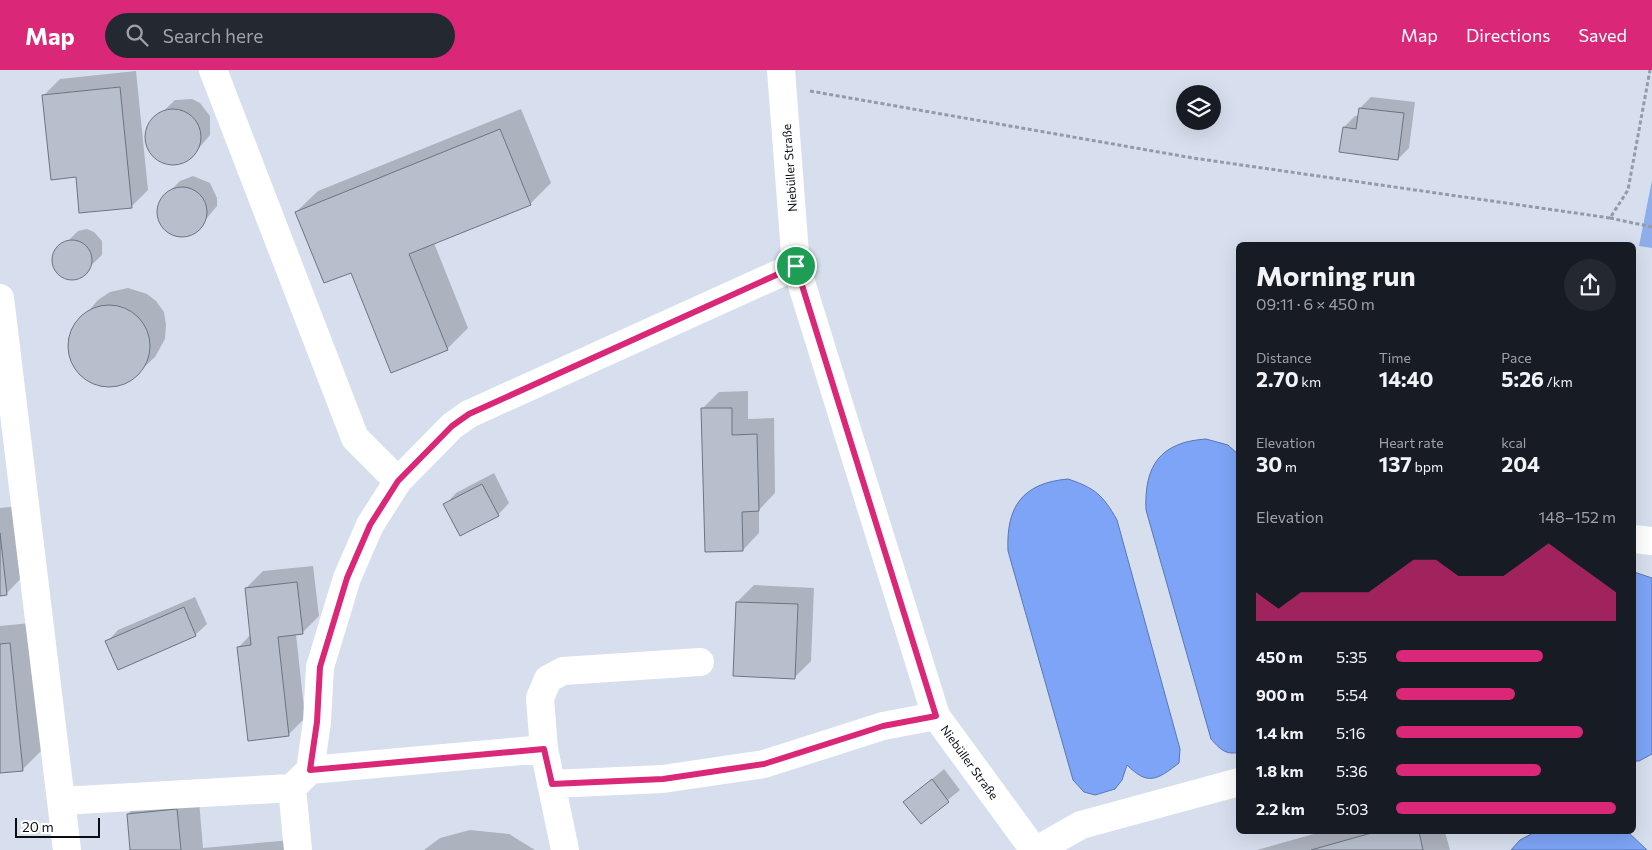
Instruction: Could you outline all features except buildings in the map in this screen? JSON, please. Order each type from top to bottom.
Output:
[{"type":"street","points":[[213,70],[355,438],[398,481]]},
{"type":"street","name":"Niebüller Straße","points":[[782,78],[796,266],[936,716],[1036,850]]},
{"type":"street","points":[[298,850],[301,779],[317,722],[320,667],[344,587],[370,525],[398,481],[452,426],[469,414],[796,266]]},
{"type":"street","points":[[0,298],[67,850]]},
{"type":"street","points":[[1636,539],[1652,541]]},
{"type":"street","points":[[565,850],[544,749],[540,698],[548,679],[563,671],[700,662]]},
{"type":"street","points":[[552,784],[663,779],[764,764],[883,726],[936,716]]},
{"type":"street","points":[[61,801],[301,779],[544,749]]},
{"type":"street","points":[[1036,850],[1081,825],[1236,783]]},
{"type":"path","points":[[1610,218],[1628,190],[1650,70]]},
{"type":"path","points":[[782,78],[1193,158],[1610,218],[1652,227]]},
{"type":"shaded area","points":[[1652,180],[1652,248],[1639,246]]},
{"type":"shaded area","points":[[1206,439],[1228,445],[1236,452],[1236,753],[1234,753],[1223,750],[1211,739],[1146,510],[1148,481],[1158,459],[1166,451],[1190,441]]},
{"type":"shaded area","points":[[1068,479],[1097,493],[1117,520],[1180,749],[1179,763],[1158,777],[1147,778],[1141,776],[1127,765],[1122,780],[1115,789],[1095,795],[1084,792],[1073,780],[1008,551],[1010,522],[1020,500],[1028,492],[1039,486],[1052,481]]},
{"type":"shaded area","points":[[1636,573],[1652,578],[1652,754],[1636,761]]},
{"type":"shaded area","points":[[1531,834],[1630,834],[1647,850],[1511,850],[1520,840]]},
{"type":"route","points":[[796,266],[936,716],[883,726],[764,764],[663,779],[552,784],[544,749],[310,770],[317,722],[320,667],[347,578],[370,525],[398,481],[452,426],[469,414],[796,266]]}]
